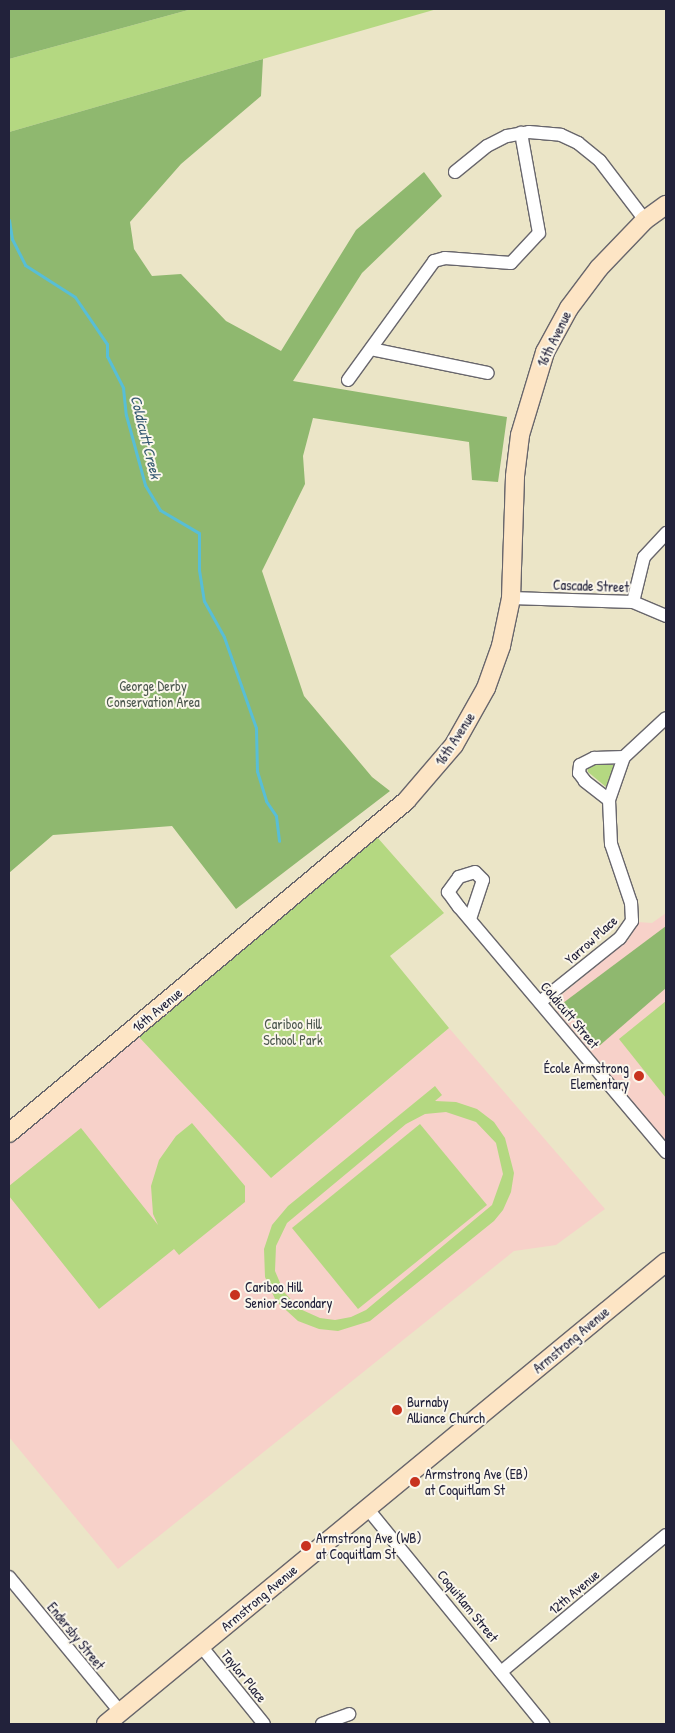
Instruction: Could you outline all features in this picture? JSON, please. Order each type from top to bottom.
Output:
[{"type":"street","points":[[348,380],[434,261],[445,258],[512,263],[539,233],[521,133]]},
{"type":"street","points":[[455,172],[487,146],[521,133],[552,133],[578,143],[600,161],[645,220]]},
{"type":"street","name":"16th Avenue","points":[[9,1133],[421,786],[454,746],[486,688],[501,646],[511,598],[516,459],[524,416],[536,375],[553,337],[578,294],[608,257],[645,220],[666,205]]},
{"type":"street","points":[[371,349],[488,373]]},
{"type":"street","points":[[633,602],[644,557],[666,533]]},
{"type":"street","name":"Cascade Street","points":[[511,598],[633,602],[666,616]]},
{"type":"street","name":"Yarrow Place","points":[[540,1002],[620,938],[632,921],[631,903],[610,844],[609,800],[624,757],[666,718]]},
{"type":"street","points":[[609,800],[585,781],[579,773],[580,765],[594,758],[624,757]]},
{"type":"street","name":"Coldicutt Street","points":[[470,919],[666,1152]]},
{"type":"street","name":"Armstrong Avenue","points":[[106,1724],[666,1262]]},
{"type":"street","name":"Coquitlam Street","points":[[367,1508],[501,1672],[539,1723]]},
{"type":"street","name":"12th Avenue","points":[[501,1672],[666,1535]]},
{"type":"street","name":"Endersby Street","points":[[9,1577],[121,1713]]},
{"type":"street","name":"Taylor Place","points":[[201,1646],[264,1724]]},
{"type":"street","points":[[322,1724],[349,1714]]},
{"type":"shaded area","name":"École Armstrong Elementary","points":[[666,913],[666,1141],[556,1010],[555,1005],[559,997],[629,939],[638,922],[652,923]]},
{"type":"shaded area","name":"Cariboo Hill Senior Secondary","points":[[449,1028],[605,1209],[556,1245],[514,1251],[118,1569],[9,1437],[9,1142],[139,1037],[271,1178]]},
{"type":"green space","points":[[9,9],[192,9],[9,59]]},
{"type":"green space","points":[[192,9],[437,9],[9,132],[9,59]]},
{"type":"green space","name":"George Derby Conservation Area","points":[[263,59],[261,96],[181,164],[130,222],[134,249],[152,276],[181,274],[226,321],[281,351],[356,230],[424,172],[442,196],[362,273],[293,381],[507,417],[498,482],[472,480],[469,442],[313,418],[303,456],[305,484],[262,571],[304,696],[372,777],[390,791],[236,909],[172,826],[53,835],[9,873],[9,132]]},
{"type":"green space","points":[[614,765],[606,787],[588,772],[587,766]]},
{"type":"green space","name":"Cariboo Hill School Park","points":[[377,837],[444,913],[390,956],[449,1028],[271,1178],[139,1037]]},
{"type":"green space","points":[[666,926],[666,988],[598,1047],[563,1003]]},
{"type":"green space","points":[[666,1001],[666,1098],[619,1039]]},
{"type":"green space","points":[[435,1086],[442,1095],[435,1101],[456,1102],[477,1109],[494,1122],[505,1138],[514,1173],[511,1192],[503,1210],[494,1221],[370,1321],[338,1331],[319,1329],[298,1321],[276,1301],[265,1277],[264,1249],[272,1225],[288,1206]],"holes":[[[446,1112],[476,1122],[496,1143],[503,1174],[492,1205],[366,1310],[351,1317],[335,1320],[320,1318],[300,1309],[284,1292],[275,1271],[276,1246],[287,1223],[406,1124],[425,1114]]]},
{"type":"green space","points":[[192,1123],[245,1186],[245,1202],[179,1255],[174,1249],[99,1309],[9,1196],[9,1186],[81,1128],[158,1225],[153,1214],[151,1186],[159,1160],[176,1136]]},
{"type":"green space","points":[[420,1124],[487,1205],[358,1309],[292,1228]]},
{"type":"waterway","name":"Coldicutt Creek","points":[[9,220],[12,239],[25,265],[75,297],[107,344],[107,356],[123,388],[126,415],[145,485],[160,510],[199,533],[199,570],[204,601],[224,637],[256,728],[257,771],[266,801],[276,816],[279,841]]},
{"type":"place","name":"École Armstrong Elementary","points":[[639,1076]]},
{"type":"place","name":"Cariboo Hill Senior Secondary","points":[[235,1295]]},
{"type":"place","name":"Burnaby Alliance Church","points":[[397,1410]]},
{"type":"place","name":"Armstrong Ave (EB) at Coquitlam St","points":[[415,1482]]},
{"type":"place","name":"Armstrong Ave (WB) at Coquitlam St","points":[[306,1546]]}]
